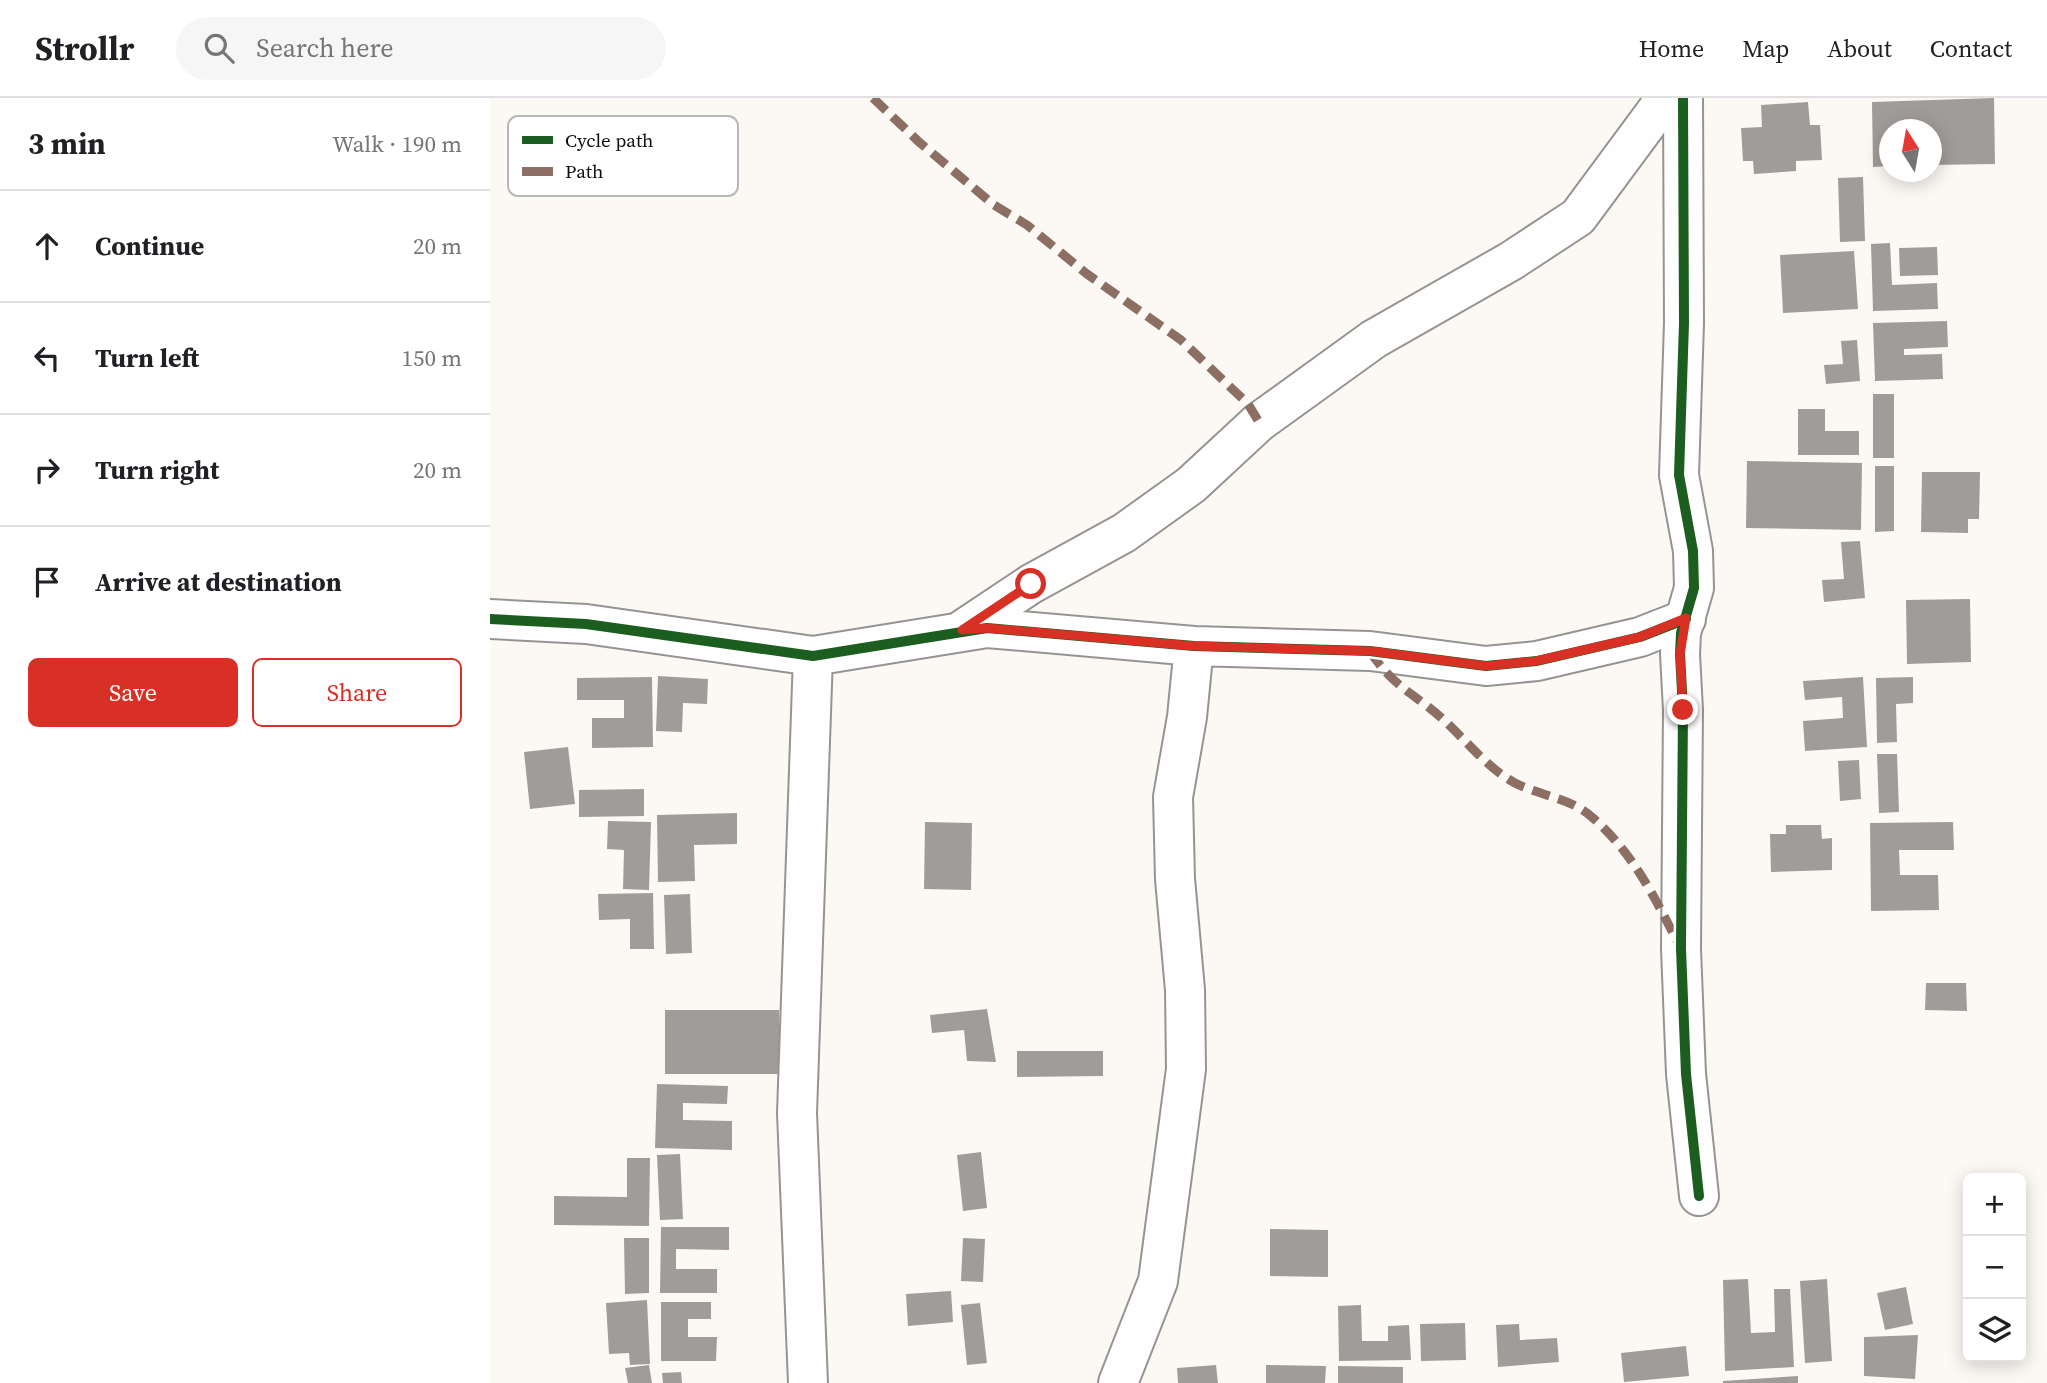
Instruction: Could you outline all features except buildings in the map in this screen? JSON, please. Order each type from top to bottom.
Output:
[{"type":"street","points":[[962,630],[1031,584],[1124,533],[1191,485],[1259,422],[1374,339],[1511,261],[1577,217],[1666,98]]},
{"type":"street","points":[[1683,98],[1684,323],[1679,475],[1693,551],[1694,588],[1680,654],[1683,710],[1682,980],[1686,1074],[1699,1196]]},
{"type":"street","points":[[490,619],[586,624],[813,656],[987,628],[1194,646],[1357,650],[1486,666],[1511,665],[1640,637],[1686,618]]},
{"type":"street","points":[[1118,1383],[1158,1281],[1186,1069],[1185,990],[1175,879],[1173,797],[1187,717],[1194,646]]},
{"type":"street","points":[[808,1383],[797,1113],[813,656]]},
{"type":"marked path","points":[[873,98],[919,142],[994,205],[1027,225],[1087,274],[1181,340],[1248,404],[1259,422]]},
{"type":"marked path","points":[[1370,651],[1397,683],[1436,713],[1496,771],[1515,783],[1585,811],[1607,831],[1631,860],[1651,891],[1677,941]]},
{"type":"cycle path","points":[[1683,98],[1684,323],[1679,475],[1693,551],[1694,588],[1681,633],[1680,654],[1683,710],[1681,949],[1686,1074],[1699,1196]]},
{"type":"cycle path","points":[[490,619],[586,624],[813,656],[987,628],[1194,646],[1370,651],[1486,666],[1537,661],[1640,637],[1686,619]]},
{"type":"route","points":[[1031,584],[962,630],[987,628],[1194,646],[1331,648],[1486,666],[1536,661],[1640,637],[1686,618],[1681,633],[1680,654],[1683,710]]}]
